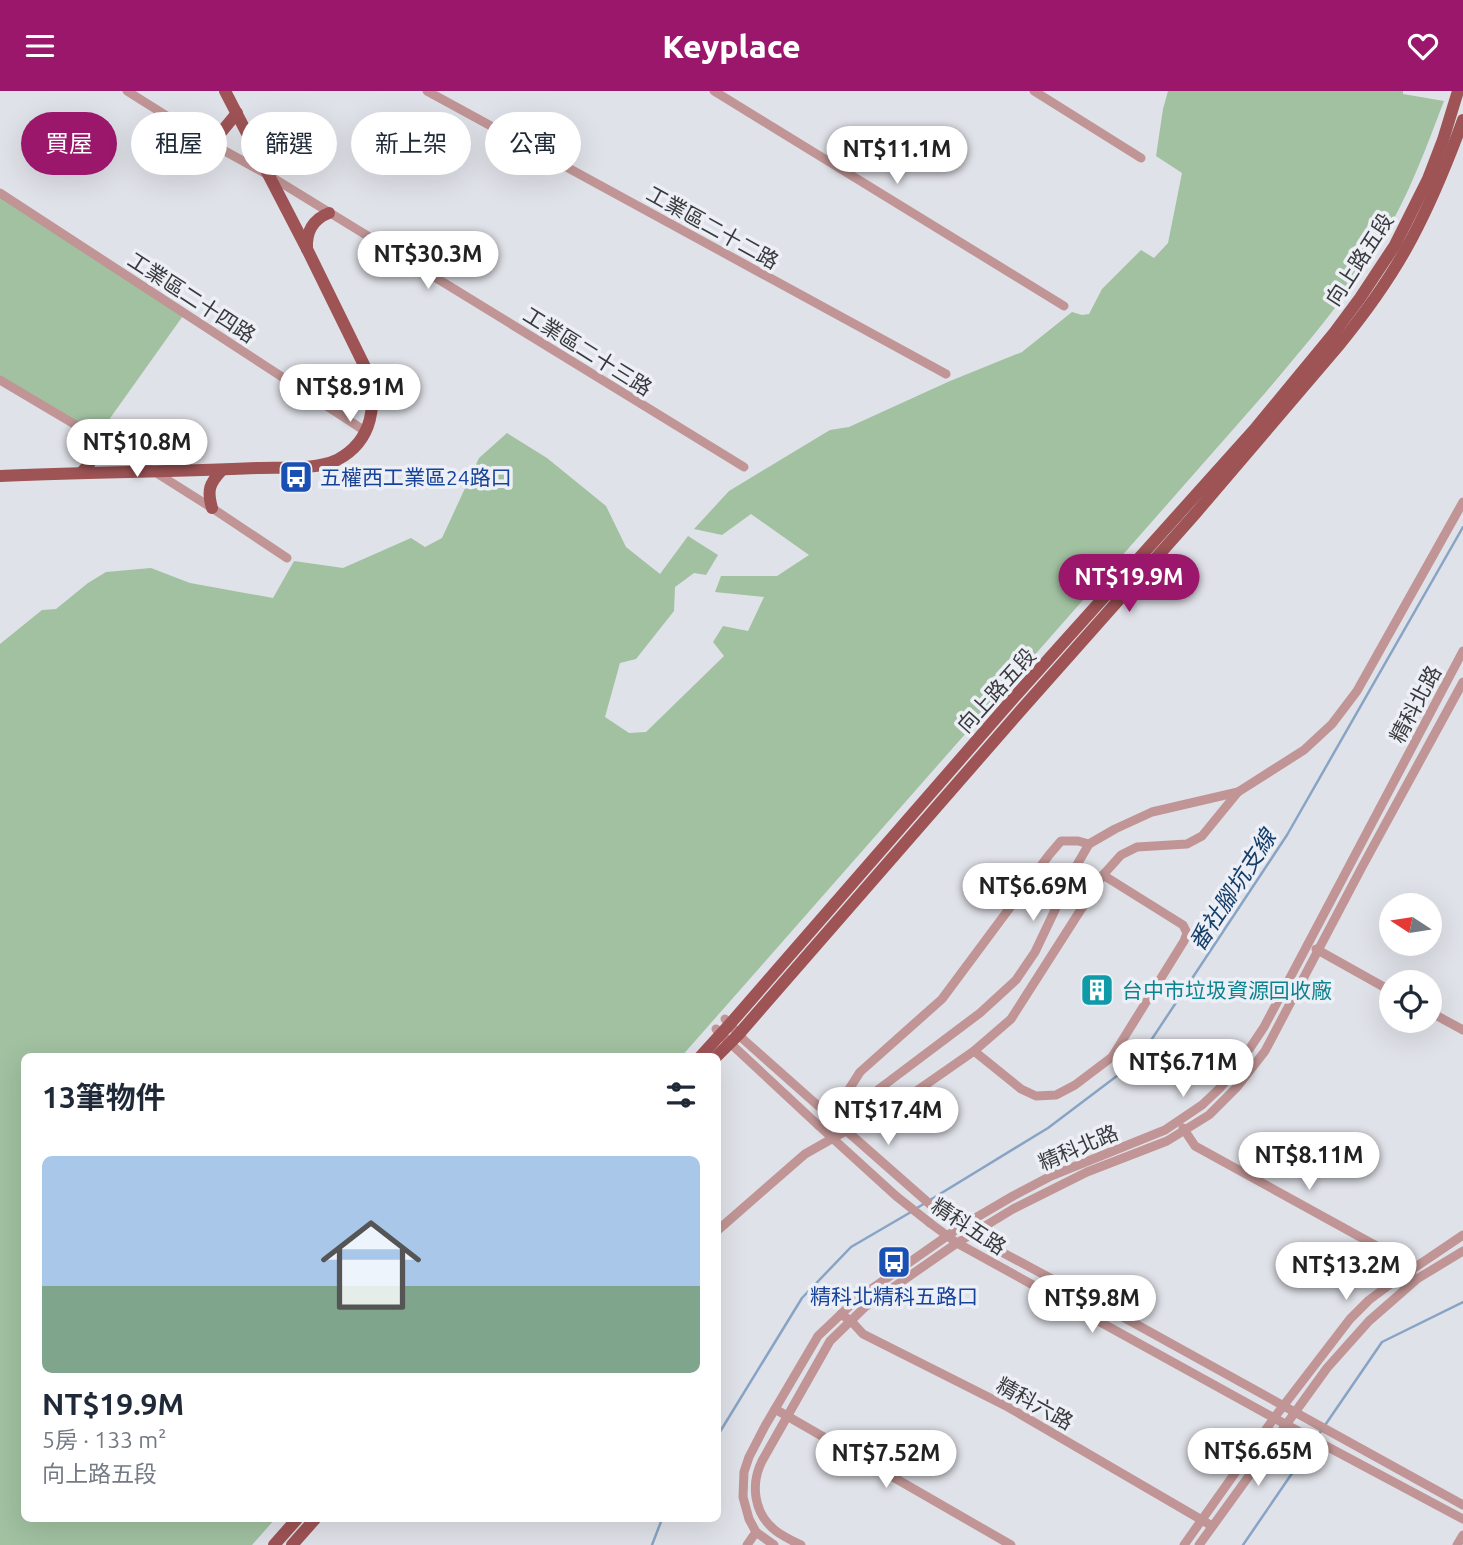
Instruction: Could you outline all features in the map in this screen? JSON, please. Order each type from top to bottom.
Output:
[{"type":"main road","points":[[0,476],[322,465],[347,453],[365,431],[373,406],[372,386],[365,367],[225,91]]},
{"type":"main road","name":"向上路五段","points":[[718,1053],[727,1030],[1010,702],[1254,430],[1334,333],[1395,245],[1428,179],[1458,91]]},
{"type":"main road","points":[[227,125],[237,113]]},
{"type":"main road","name":"向上路五段","points":[[703,1053],[1022,709],[1195,514],[1339,345],[1359,320],[1411,241],[1441,178],[1463,120]]},
{"type":"main road","points":[[307,249],[309,230],[323,215],[329,213]]},
{"type":"main road","points":[[82,472],[97,450],[96,438]]},
{"type":"main road","points":[[212,508],[209,491],[222,470]]},
{"type":"main road","points":[[274,1545],[294,1522]]},
{"type":"main road","points":[[292,1545],[312,1522]]},
{"type":"street","name":"工業區二十三路","points":[[127,91],[160,112]]},
{"type":"street","name":"工業區二十二路","points":[[427,91],[946,374]]},
{"type":"street","points":[[714,91],[1064,306]]},
{"type":"street","points":[[1034,91],[1141,158]]},
{"type":"street","name":"工業區二十三路","points":[[227,152],[744,467]]},
{"type":"street","name":"工業區二十四路","points":[[0,193],[365,431]]},
{"type":"street","points":[[0,380],[155,472],[287,558]]},
{"type":"street","points":[[721,1227],[805,1154],[918,1090],[974,1051],[1011,1019],[1103,875],[1121,855],[1137,847],[1187,844],[1202,836],[1238,792],[1304,750],[1332,724],[1357,691],[1463,502]]},
{"type":"street","name":"精科北路","points":[[756,1532],[744,1504],[743,1480],[749,1457],[818,1336],[867,1292],[960,1227],[1051,1176],[1165,1130],[1202,1105],[1238,1066],[1264,1027],[1463,652]]},
{"type":"street","points":[[1453,670],[1463,676]]},
{"type":"street","name":"精科北路","points":[[801,1545],[779,1533],[768,1523],[755,1497],[755,1482],[759,1467],[830,1341],[865,1307],[970,1234],[1034,1197],[1087,1172],[1167,1141],[1209,1115],[1265,1051],[1463,682]]},
{"type":"street","points":[[849,1115],[871,1095],[980,1013],[1016,980],[1035,952],[1089,844],[1152,812],[1238,792]]},
{"type":"street","points":[[861,1123],[849,1115],[846,1094],[860,1072],[942,999],[1061,841],[1089,844]]},
{"type":"street","points":[[974,1051],[1021,1089],[1042,1097],[1056,1095],[1075,1085],[1112,1057],[1187,933],[1184,925],[1103,875]]},
{"type":"street","points":[[1308,944],[1379,984]]},
{"type":"street","points":[[1442,1019],[1463,1030]]},
{"type":"street","name":"精科五路","points":[[727,1030],[932,1206],[970,1234],[1463,1506]]},
{"type":"street","name":"精科五路","points":[[727,1030],[818,1125],[896,1196],[946,1236],[1274,1418],[1463,1519]]},
{"type":"street","points":[[1179,1120],[1195,1146],[1391,1254],[1417,1279]]},
{"type":"street","points":[[1184,1545],[1274,1418],[1350,1319],[1368,1300],[1463,1235]]},
{"type":"street","points":[[1199,1545],[1327,1368],[1369,1321],[1417,1279],[1463,1251]]},
{"type":"street","name":"精科六路","points":[[841,1314],[863,1334],[1008,1407],[1212,1526]]},
{"type":"street","points":[[775,1409],[1011,1545]]},
{"type":"street","points":[[747,1545],[756,1532],[774,1545]]},
{"type":"street","points":[[1457,1545],[1463,1535]]},
{"type":"green space","points":[[1168,91],[1403,91],[1403,94],[1444,101],[1392,222],[1357,279],[1328,318],[685,1053],[21,1053],[21,1522],[272,1522],[252,1545],[0,1545],[0,644],[42,610],[56,609],[106,572],[151,568],[190,583],[273,598],[294,561],[343,568],[411,538],[425,547],[442,538],[479,458],[507,433],[547,458],[606,506],[626,547],[660,574],[688,536],[718,555],[706,575],[694,573],[675,587],[674,611],[636,659],[620,663],[605,717],[629,733],[646,732],[724,656],[713,642],[723,626],[748,631],[764,597],[715,592],[721,576],[777,576],[809,555],[751,514],[722,535],[694,529],[729,491],[830,430],[849,427],[1022,352],[1072,312],[1089,314],[1102,289],[1141,250],[1154,258],[1168,243],[1182,173],[1156,156]]},
{"type":"green space","points":[[0,194],[185,313],[96,438],[0,380]]},
{"type":"waterway","name":"番社腳坑支線","points":[[917,1208],[1048,1128],[1138,1060],[1287,835],[1463,527]]},
{"type":"waterway","name":"番社腳坑支線","points":[[721,1430],[802,1298],[851,1247],[911,1212]]},
{"type":"waterway","points":[[1243,1545],[1382,1342],[1463,1302]]},
{"type":"waterway","name":"番社腳坑支線","points":[[652,1545],[661,1522]]},
{"type":"place","name":"五權西工業區24路口","points":[[296,477]]},
{"type":"place","name":"台中市垃圾資源回收廠","points":[[1097,990]]},
{"type":"place","name":"精科北精科五路口","points":[[894,1262]]}]
